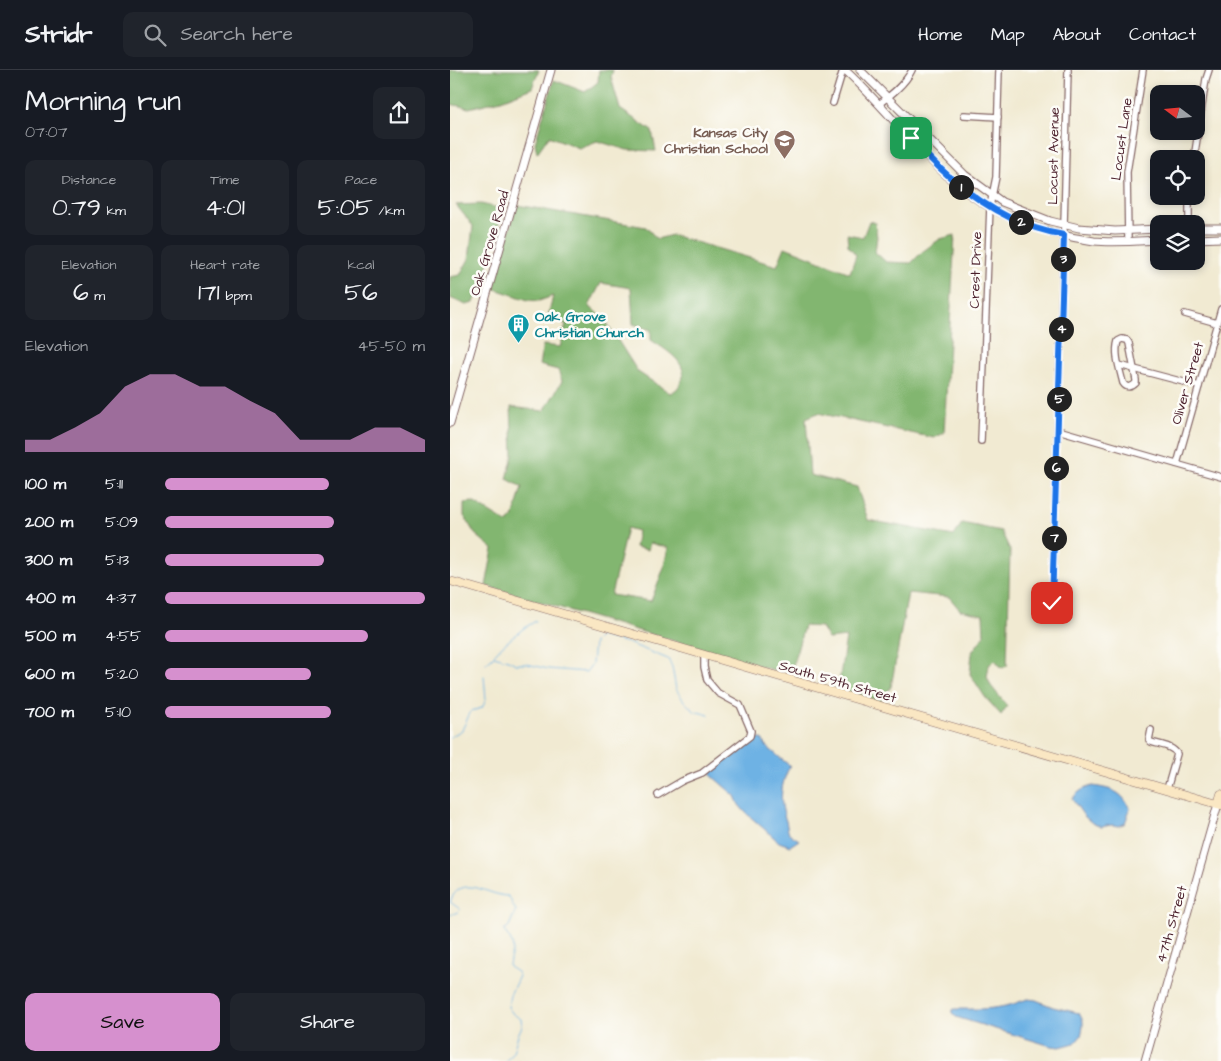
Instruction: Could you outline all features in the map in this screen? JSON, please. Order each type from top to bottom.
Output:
[{"type":"main road","name":"South 59th Street","points":[[450,581],[1219,804]]},
{"type":"main road","name":"47th Street","points":[[1219,804],[1221,794]]},
{"type":"street","name":"Oak Grove Road","points":[[450,423],[551,70]]},
{"type":"street","points":[[833,103],[844,70],[952,180],[990,206],[1017,220],[1052,233],[1096,241],[1150,240]]},
{"type":"street","points":[[860,70],[965,176],[1002,202],[1064,225],[1092,230],[1150,230]]},
{"type":"street","points":[[879,104],[888,98],[912,70]]},
{"type":"street","name":"Crest Drive","points":[[981,441],[990,206],[996,177],[999,70]]},
{"type":"street","name":"Locust Avenue","points":[[1052,603],[1068,70]]},
{"type":"street","name":"Locust Lane","points":[[1128,241],[1127,172],[1143,70]]},
{"type":"street","points":[[1195,150],[1209,70]]},
{"type":"street","points":[[964,115],[998,117]]},
{"type":"street","points":[[1205,228],[1221,228]]},
{"type":"street","points":[[1205,239],[1221,238]]},
{"type":"street","name":"Oliver Street","points":[[1177,464],[1221,309]]},
{"type":"street","points":[[1186,314],[1217,323]]},
{"type":"street","points":[[1126,340],[1129,343],[1134,368],[1136,383],[1129,387],[1125,386],[1119,365],[1118,341],[1126,340]]},
{"type":"street","points":[[1119,365],[1199,386]]},
{"type":"street","points":[[1058,430],[1221,477]]},
{"type":"street","points":[[658,796],[676,784],[702,772],[750,736],[751,731],[740,705],[718,693],[707,680],[704,655]]},
{"type":"street","points":[[1151,730],[1149,740],[1151,742],[1173,749],[1177,754],[1167,789]]},
{"type":"street","name":"47th Street","points":[[1145,1061],[1219,804]]},
{"type":"green space","points":[[450,70],[539,70],[532,88],[501,100],[469,108],[450,104]]},
{"type":"green space","points":[[599,70],[613,70],[611,77],[620,109],[652,131],[656,151],[627,150],[597,141],[579,148],[549,136],[537,153],[535,143],[554,80],[585,92],[598,82]]},
{"type":"green space","points":[[481,204],[503,209],[485,273],[474,303],[466,305],[450,298],[450,277],[460,275],[469,259],[473,226],[456,205]]},
{"type":"green space","points":[[517,205],[646,227],[657,239],[672,235],[777,266],[785,247],[850,273],[856,255],[848,245],[847,234],[863,237],[869,221],[875,223],[877,237],[875,252],[886,262],[911,263],[940,239],[955,235],[944,433],[934,438],[818,413],[806,418],[810,475],[857,487],[868,520],[954,536],[962,523],[1001,531],[1010,550],[1007,666],[1002,668],[995,660],[989,665],[987,677],[991,686],[1007,706],[1001,715],[985,697],[970,674],[972,652],[984,636],[983,615],[960,610],[949,597],[908,593],[891,687],[880,701],[838,689],[846,637],[828,639],[821,627],[804,626],[792,669],[773,670],[486,586],[493,549],[475,534],[464,516],[464,503],[473,502],[507,523],[513,518],[522,487],[507,479],[513,455],[511,407],[544,411],[562,381],[558,370],[539,365],[543,345],[560,347],[566,324],[548,317],[553,296],[539,301],[528,300],[492,288]],"holes":[[[601,283],[631,288],[633,324],[651,330],[651,340],[675,357],[682,369],[681,382],[674,391],[670,393],[638,372],[605,320],[589,306]],[[627,528],[638,531],[635,547],[648,550],[650,543],[668,548],[663,570],[651,601],[611,595]]]},
{"type":"water","points":[[757,739],[762,739],[766,746],[790,766],[782,786],[782,807],[788,832],[799,840],[790,846],[779,842],[746,813],[739,805],[735,796],[711,775],[713,770]]},
{"type":"water","points":[[1093,786],[1106,788],[1124,798],[1130,809],[1125,823],[1120,826],[1101,827],[1092,823],[1084,816],[1072,799],[1076,794]]},
{"type":"water","points":[[1028,999],[1079,1013],[1083,1021],[1081,1036],[1075,1043],[1060,1047],[1051,1046],[956,1017],[952,1013],[954,1009],[992,1008],[1011,1005]]},
{"type":"waterway","points":[[494,655],[524,628],[536,621]]},
{"type":"waterway","points":[[486,663],[494,656],[516,664],[586,672],[592,664],[594,642],[600,636],[628,643],[668,659],[672,667],[676,689],[684,701],[694,711],[709,715]]},
{"type":"waterway","points":[[450,737],[462,730],[471,711],[482,708],[486,700],[484,676]]},
{"type":"waterway","points":[[450,915],[458,912],[460,909],[450,902],[455,893],[461,888],[468,887],[508,896],[516,910],[509,926],[504,931],[509,937],[512,946],[509,967],[517,972],[519,976],[510,995],[508,1007],[513,1014],[521,1019],[522,1026],[512,1055],[506,1061]]},
{"type":"place","name":"Kansas City Christian School","points":[[784,159]]},
{"type":"place","name":"Oak Grove Christian Church","points":[[519,343]]},
{"type":"route","points":[[911,138],[952,180],[986,204],[1017,220],[1052,233],[1064,235],[1052,603]]}]
